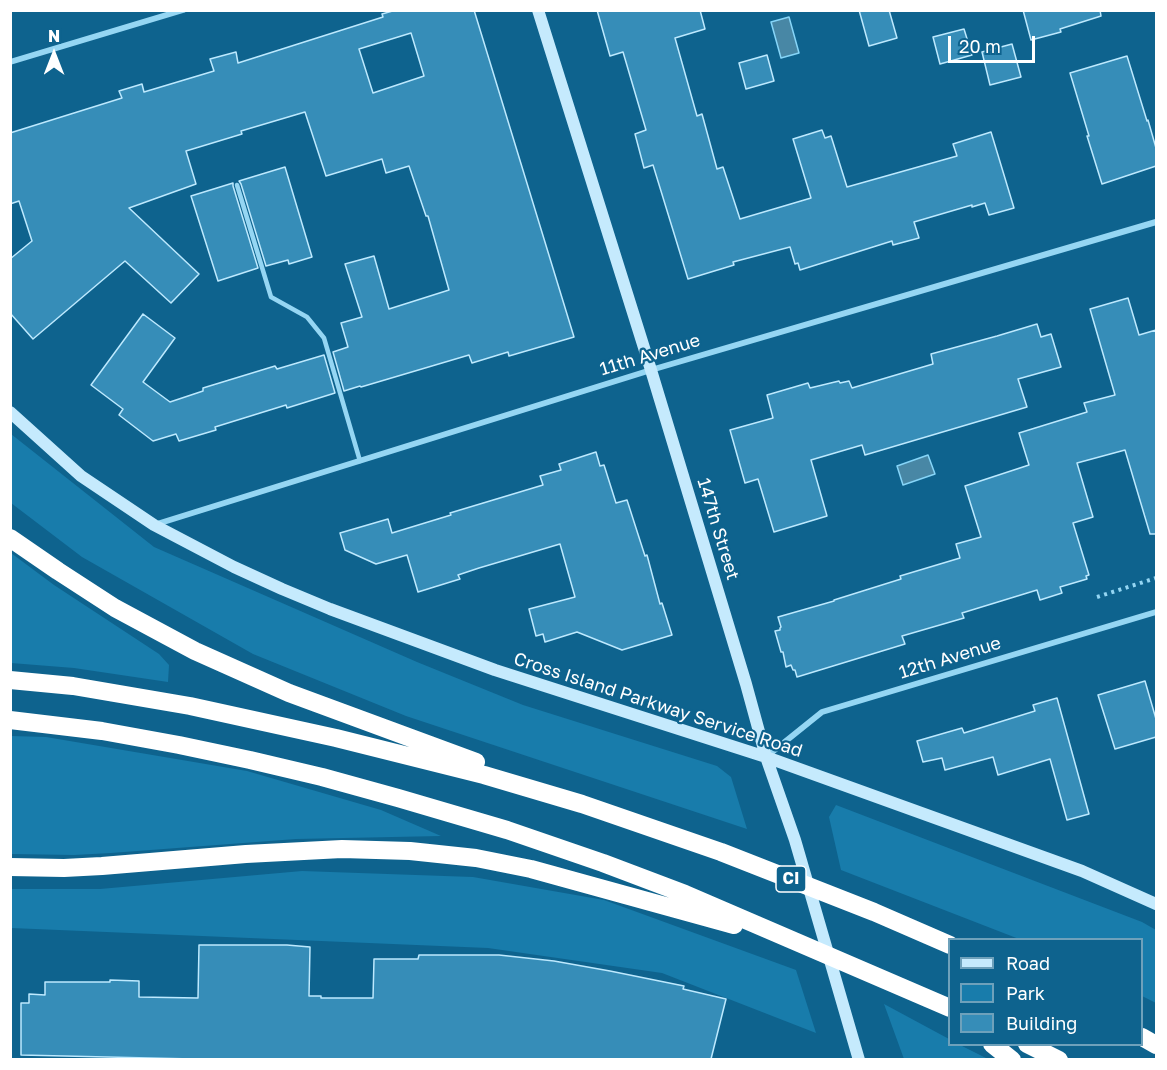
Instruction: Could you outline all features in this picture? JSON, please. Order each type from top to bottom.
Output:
[{"type":"highway","points":[[10,538],[115,608],[225,665],[289,693],[629,819]]},
{"type":"highway","points":[[10,680],[102,690],[190,706],[385,749],[475,772],[629,819]]},
{"type":"highway","points":[[10,720],[102,731],[179,745],[322,777],[533,838],[716,907],[946,1008]]},
{"type":"highway","name":"CI","points":[[629,819],[828,893],[948,944]]},
{"type":"highway","points":[[10,867],[102,867],[246,854],[342,849],[418,852],[476,858],[531,869],[803,945]]},
{"type":"highway","points":[[995,1046],[1012,1059]]},
{"type":"highway","points":[[1031,1046],[1059,1059]]},
{"type":"street","points":[[10,62],[183,10]]},
{"type":"street","name":"147th Street","points":[[538,10],[651,370],[766,757],[795,840],[860,1059]]},
{"type":"street","name":"11th Avenue","points":[[154,525],[651,370],[1156,222]]},
{"type":"street","name":"Cross Island Parkway Service Road","points":[[10,412],[81,476],[154,525],[234,567],[330,609],[495,670],[766,757],[1082,871],[1156,904]]},
{"type":"street","name":"12th Avenue","points":[[766,757],[822,712],[1156,612]]},
{"type":"lane","points":[[237,185],[271,297],[307,317],[324,338],[360,461]]},
{"type":"path","points":[[1097,597],[1156,578]]},
{"type":"green space","points":[[11,434],[154,547],[417,662],[523,705],[717,766],[731,777],[747,829],[406,716],[253,654],[82,557],[11,503]]},
{"type":"green space","points":[[11,553],[54,585],[159,654],[169,665],[168,682],[74,668],[11,663]]},
{"type":"green space","points":[[11,736],[46,737],[247,771],[381,810],[441,836],[296,839],[74,855],[11,854]]},
{"type":"green space","points":[[836,805],[1142,922],[1156,930],[1156,1003],[1143,996],[1143,938],[1016,938],[841,870],[829,817]]},
{"type":"green space","points":[[302,871],[473,877],[604,900],[796,970],[816,1033],[662,973],[488,948],[11,928],[11,889],[100,889]]},
{"type":"green space","points":[[884,1004],[948,1038],[948,1046],[962,1046],[988,1059],[904,1059]]},
{"type":"shaded area","points":[[789,17],[799,53],[781,58],[771,22]]},
{"type":"shaded area","points":[[928,455],[935,474],[903,485],[897,466]]},
{"type":"building","points":[[396,10],[474,10],[574,337],[509,356],[508,352],[472,363],[469,355],[344,391],[333,352],[348,347],[341,323],[362,317],[345,264],[374,256],[389,309],[449,290],[428,216],[426,216],[409,166],[386,173],[382,159],[326,176],[305,112],[241,131],[242,134],[186,151],[196,184],[129,208],[199,274],[171,303],[125,261],[33,339],[10,313],[10,259],[32,241],[19,201],[10,204],[10,133],[122,98],[119,91],[142,84],[144,92],[214,71],[210,59],[236,52],[238,63],[383,17],[382,14]],"holes":[[[411,33],[424,76],[373,93],[359,49]]]},
{"type":"building","points":[[597,10],[700,10],[705,29],[675,38],[697,116],[702,114],[717,169],[723,167],[740,219],[811,198],[793,139],[822,130],[825,138],[831,136],[847,187],[957,156],[953,144],[991,132],[1014,208],[989,215],[985,203],[972,207],[972,205],[914,222],[919,238],[893,245],[892,241],[800,270],[798,263],[795,264],[790,247],[733,262],[734,265],[688,279],[653,165],[644,168],[635,134],[646,130],[623,52],[610,56]]},
{"type":"building","points":[[859,10],[889,10],[897,38],[869,46]]},
{"type":"building","points":[[1023,10],[1100,10],[1101,16],[1060,29],[1061,32],[1031,40]]},
{"type":"building","points":[[964,29],[972,55],[940,64],[933,37]]},
{"type":"building","points":[[1012,44],[1021,77],[990,85],[982,52]]},
{"type":"building","points":[[767,55],[774,81],[746,89],[739,63]]},
{"type":"building","points":[[1127,56],[1156,148],[1156,166],[1102,184],[1070,73]]},
{"type":"building","points":[[285,167],[312,257],[289,264],[288,260],[266,266],[239,181]]},
{"type":"building","points":[[233,183],[258,268],[218,281],[191,196]]},
{"type":"building","points":[[1128,298],[1139,335],[1156,330],[1156,534],[1150,534],[1125,450],[1077,463],[1093,517],[1073,523],[1089,575],[1086,576],[1087,579],[1060,587],[1062,593],[1040,600],[1037,590],[962,613],[964,618],[902,636],[905,644],[797,677],[791,665],[786,667],[783,652],[781,652],[775,631],[780,630],[781,627],[778,617],[834,601],[901,579],[900,576],[960,558],[956,544],[981,537],[965,486],[1029,465],[1019,433],[1087,412],[1084,403],[1115,395],[1090,309]]},
{"type":"building","points":[[143,314],[175,338],[143,382],[170,402],[203,391],[203,388],[275,366],[277,369],[324,355],[335,393],[287,408],[286,405],[179,441],[176,434],[153,441],[119,415],[123,409],[91,385]]},
{"type":"building","points":[[1037,324],[1041,337],[1051,334],[1061,367],[1018,379],[1027,407],[865,455],[862,445],[811,460],[827,516],[774,532],[758,479],[745,483],[730,430],[773,418],[767,395],[808,383],[810,388],[849,381],[852,388],[933,364],[931,354]]},
{"type":"building","points":[[596,452],[600,466],[604,465],[616,503],[627,500],[672,635],[622,650],[577,632],[545,642],[543,634],[536,636],[529,609],[575,597],[560,544],[458,575],[460,579],[418,592],[407,555],[376,564],[345,550],[340,533],[388,519],[392,533],[451,515],[450,513],[543,485],[540,476],[561,470],[559,464]]},
{"type":"building","points":[[1145,681],[1156,719],[1156,737],[1115,749],[1098,695]]},
{"type":"building","points":[[1057,698],[1089,814],[1067,820],[1050,759],[998,775],[993,757],[945,770],[942,758],[923,762],[917,741],[962,728],[964,733],[1035,711],[1033,705]]},
{"type":"building","points":[[199,945],[310,947],[309,996],[321,996],[321,998],[373,998],[374,959],[418,959],[419,955],[499,955],[554,961],[610,971],[684,986],[683,989],[726,999],[711,1059],[193,1059],[21,1055],[21,1003],[29,1003],[29,994],[45,995],[45,982],[139,981],[139,997],[198,998]]}]
